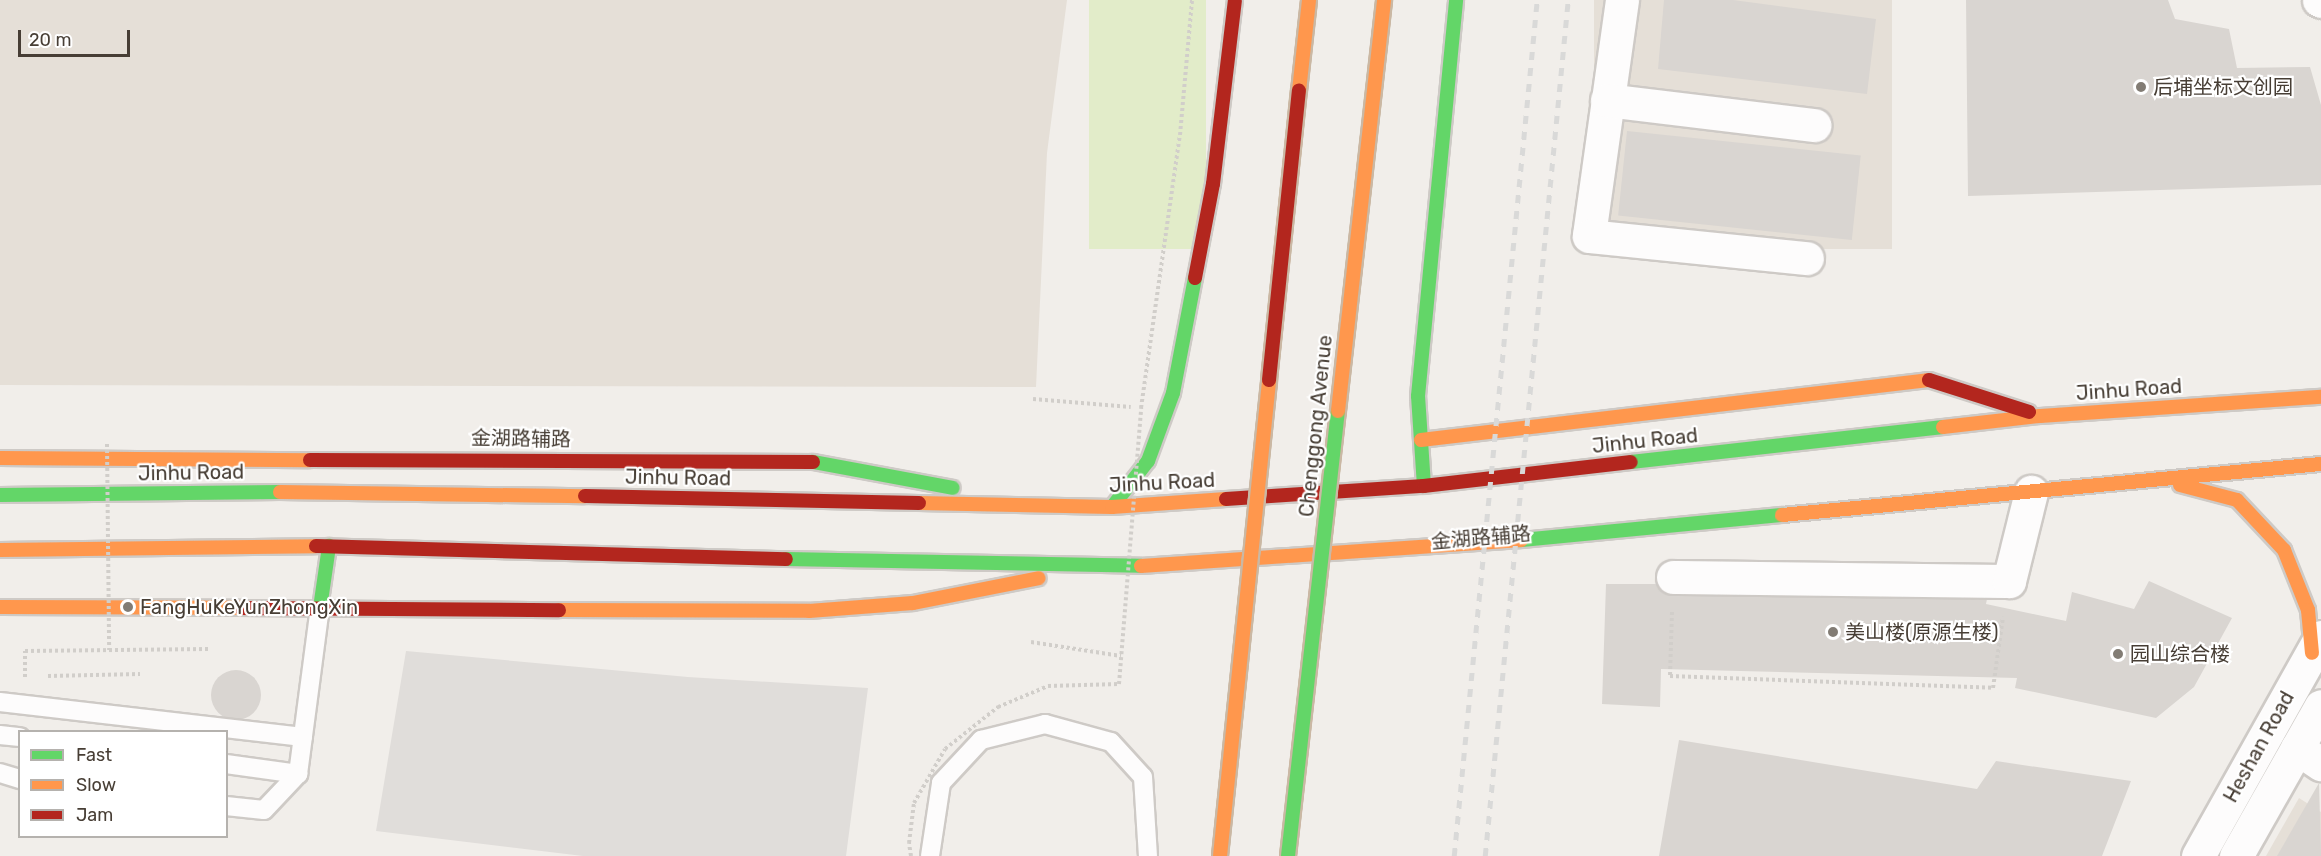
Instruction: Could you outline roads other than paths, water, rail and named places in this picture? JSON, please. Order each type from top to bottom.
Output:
[{"type":"main road","points":[[1112,507],[1148,461],[1173,393],[1213,184],[1235,0]]},
{"type":"main road","points":[[1220,856],[1309,0]]},
{"type":"main road","name":"Chenggong Avenue","points":[[1288,856],[1384,0]]},
{"type":"main road","points":[[1424,486],[1418,396],[1456,0]]},
{"type":"main road","points":[[1421,440],[1931,380],[2040,416]]},
{"type":"main road","name":"Jinhu Road","points":[[0,495],[377,491],[1112,507],[1424,486],[2040,416],[2321,397]]},
{"type":"main road","name":"金湖路辅路","points":[[0,458],[825,462],[1037,505]]},
{"type":"main road","points":[[0,550],[329,546],[1096,567],[1207,564],[1461,546],[2321,465]]},
{"type":"main road","points":[[2161,480],[2237,500],[2284,550],[2308,610],[2317,645]]},
{"type":"main road","points":[[1785,529],[1868,507]]},
{"type":"main road","name":"金湖路辅路","points":[[1477,558],[1668,541]]},
{"type":"main road","points":[[320,608],[329,546]]},
{"type":"main road","points":[[0,607],[809,611],[914,603],[1096,567],[1181,580]]},
{"type":"main road","points":[[1310,573],[1334,571]]},
{"type":"main road","points":[[1238,579],[1262,577]]},
{"type":"street","points":[[1622,0],[1589,236],[1807,258]]},
{"type":"street","points":[[1607,100],[1814,125]]},
{"type":"street","points":[[1673,578],[2009,581],[2031,492]]},
{"type":"street","name":"Heshan Road","points":[[2198,856],[2317,645]]},
{"type":"street","name":"Heshan Road","points":[[2236,856],[2309,756],[2321,706]]},
{"type":"lane","points":[[228,806],[264,810],[298,774],[320,608]]},
{"type":"lane","points":[[0,702],[303,737]]},
{"type":"lane","points":[[930,856],[941,783],[981,740],[1045,724],[1111,742],[1143,777],[1148,856]]},
{"type":"lane","points":[[0,735],[18,737]]},
{"type":"lane","points":[[228,764],[298,774]]},
{"type":"lane","points":[[0,773],[18,778]]},
{"type":"railway","points":[[1454,856],[1537,0]]},
{"type":"railway","points":[[1485,856],[1568,0]]},
{"type":"place","name":"后埔坐标文创园","points":[[2141,87]]},
{"type":"place","name":"FangHuKeYunZhongXin","points":[[128,607]]},
{"type":"place","name":"美山楼(原源生楼)","points":[[1833,632]]},
{"type":"place","name":"园山综合楼","points":[[2118,654]]}]
